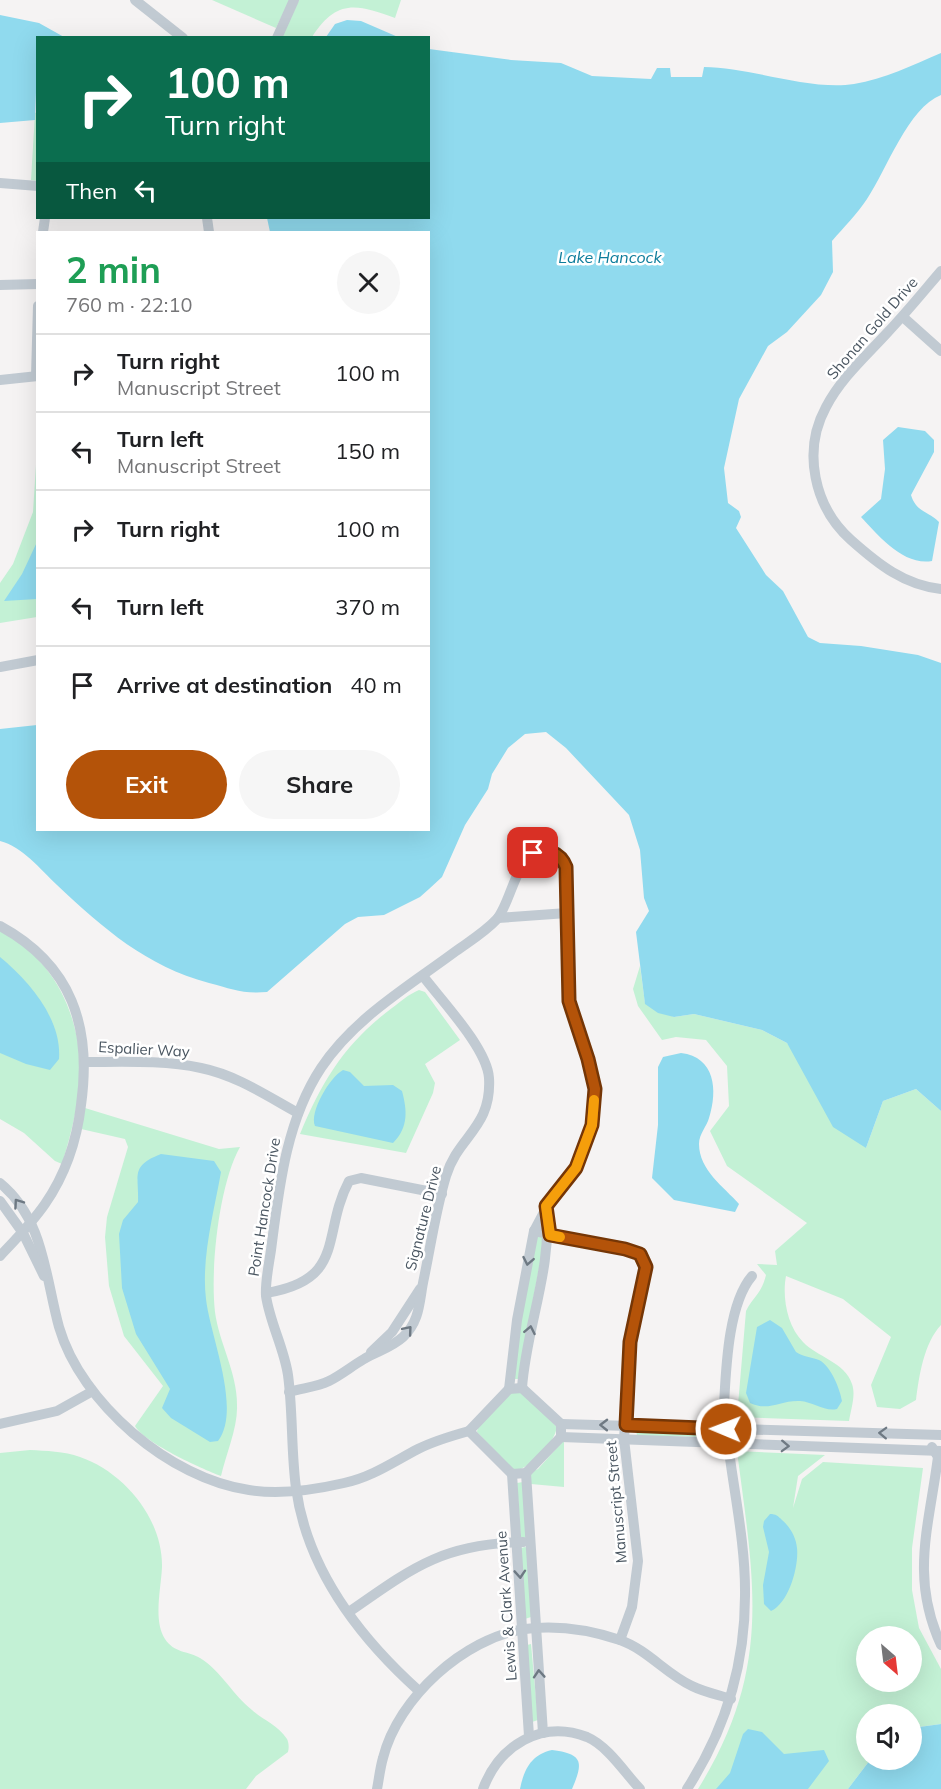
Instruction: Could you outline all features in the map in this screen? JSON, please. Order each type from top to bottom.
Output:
[{"type":"street","points":[[135,0],[147,12],[180,36]]},
{"type":"street","points":[[278,36],[294,0]]},
{"type":"street","points":[[0,183],[36,186]]},
{"type":"street","name":"Shonan Gold Drive","points":[[941,271],[903,317],[845,378],[825,407],[813,442],[814,476],[824,506],[843,532],[875,561],[903,580],[941,589]]},
{"type":"street","points":[[0,285],[36,284]]},
{"type":"street","points":[[903,317],[941,351]]},
{"type":"street","points":[[0,380],[36,376]]},
{"type":"street","points":[[0,667],[36,660]]},
{"type":"street","name":"Point Hancock Drive","points":[[419,1691],[379,1654],[349,1612],[319,1562],[309,1537],[296,1491],[290,1441],[289,1392],[281,1346],[271,1318],[266,1293],[287,1152],[298,1113],[319,1071],[341,1042],[364,1019],[481,934],[498,918],[508,902],[524,859],[533,853],[545,850],[556,854],[566,867],[569,1001],[595,1089],[592,1125],[576,1168],[546,1206],[534,1231],[517,1320],[509,1389]]},
{"type":"street","points":[[498,918],[567,913]]},
{"type":"street","points":[[0,926],[31,946],[67,990],[81,1026],[85,1062],[77,1131],[69,1156],[46,1202],[23,1233],[0,1256]]},
{"type":"street","name":"Signature Drive","points":[[289,1392],[328,1382],[366,1357],[392,1332],[423,1283],[442,1194],[454,1157],[480,1124],[488,1107],[489,1076],[478,1048],[423,976]]},
{"type":"street","name":"Espalier Way","points":[[85,1062],[164,1063],[202,1068],[244,1082],[298,1113]]},
{"type":"street","points":[[266,1293],[288,1289],[312,1275],[327,1256],[342,1195],[349,1181],[361,1178],[442,1194]]},
{"type":"street","points":[[0,1183],[18,1202],[30,1223],[45,1260],[60,1329],[73,1363],[91,1392],[127,1427],[171,1461],[194,1473],[249,1490],[296,1491],[362,1478],[418,1449],[469,1431],[509,1389],[522,1388],[561,1424],[936,1435],[938,1457],[922,1563],[924,1596],[941,1645]]},
{"type":"street","points":[[0,1201],[23,1233],[51,1296]]},
{"type":"street","points":[[522,1388],[528,1344],[550,1235],[546,1206]]},
{"type":"street","name":"Manuscript Street","points":[[534,1231],[625,1249],[640,1254],[646,1267],[630,1342],[624,1439],[638,1561],[632,1607],[620,1640]]},
{"type":"street","points":[[687,1789],[708,1755],[731,1699],[742,1649],[746,1594],[727,1443],[725,1376],[741,1289],[752,1276]]},
{"type":"street","points":[[0,1424],[57,1411],[91,1392]]},
{"type":"street","points":[[469,1431],[512,1474],[526,1473],[561,1437],[561,1424]]},
{"type":"street","points":[[561,1437],[936,1451]]},
{"type":"street","name":"Lewis & Clark Avenue","points":[[526,1473],[532,1542],[529,1736]]},
{"type":"street","name":"Lewis & Clark Avenue","points":[[512,1474],[518,1543],[543,1733]]},
{"type":"street","points":[[349,1612],[414,1567],[444,1553],[468,1547],[532,1542]]},
{"type":"street","points":[[378,1789],[383,1756],[398,1723],[419,1691],[441,1669],[471,1650],[530,1629],[587,1631],[620,1640],[642,1651],[693,1687],[731,1699]]},
{"type":"street","points":[[483,1789],[496,1761],[506,1750],[529,1736],[543,1733],[565,1733],[588,1738],[606,1751],[640,1789]]},
{"type":"green space","points":[[212,0],[290,0],[276,28]]},
{"type":"green space","points":[[299,0],[401,0],[395,18],[369,9],[348,8],[329,16],[313,36],[282,36]]},
{"type":"green space","points":[[36,112],[36,181],[31,180]]},
{"type":"green space","points":[[36,465],[36,617],[0,623],[0,583],[13,564],[33,512]]},
{"type":"green space","points":[[0,931],[15,940],[41,962],[60,990],[73,1021],[81,1058],[80,1078],[75,1115],[62,1164],[55,1161],[24,1133],[0,1119]]},
{"type":"green space","points":[[640,966],[645,1003],[674,1017],[694,1014],[762,1030],[787,1043],[866,1148],[883,1101],[916,1089],[941,1111],[941,1325],[926,1350],[916,1400],[900,1409],[877,1407],[871,1385],[891,1337],[843,1299],[786,1276],[785,1302],[793,1328],[803,1342],[843,1370],[852,1384],[853,1397],[849,1421],[737,1417],[746,1311],[762,1287],[766,1275],[757,1264],[777,1265],[775,1251],[807,1223],[727,1166],[710,1131],[729,1106],[727,1066],[706,1040],[676,1037],[662,1040],[638,1006],[633,989]]},
{"type":"green space","points":[[419,990],[425,992],[460,1040],[425,1064],[435,1083],[433,1093],[406,1153],[300,1134],[326,1080],[348,1049],[375,1021]]},
{"type":"green space","points":[[85,1108],[219,1149],[240,1147],[227,1182],[215,1251],[215,1312],[234,1381],[237,1405],[234,1431],[221,1476],[161,1447],[149,1440],[135,1426],[163,1386],[124,1336],[109,1286],[105,1237],[107,1217],[128,1147],[125,1139],[81,1129]]},
{"type":"green space","points":[[537,1236],[545,1237],[518,1379],[515,1379],[513,1359]]},
{"type":"green space","points":[[520,1391],[557,1427],[547,1448],[527,1465],[514,1471],[477,1432],[478,1427],[510,1393]]},
{"type":"green space","points":[[636,1430],[713,1432],[713,1437],[637,1436]]},
{"type":"green space","points":[[564,1440],[564,1487],[531,1484],[531,1472],[538,1469]]},
{"type":"green space","points":[[30,1450],[68,1454],[96,1464],[126,1486],[148,1515],[161,1549],[159,1623],[165,1639],[173,1647],[207,1663],[245,1704],[279,1730],[288,1741],[288,1752],[256,1776],[246,1789],[0,1789],[0,1453]]},
{"type":"green space","points":[[737,1451],[825,1455],[798,1476],[793,1508],[802,1479],[823,1462],[923,1468],[912,1548],[912,1590],[919,1626],[856,1626],[856,1692],[922,1692],[922,1634],[941,1669],[941,1724],[922,1727],[922,1704],[856,1704],[856,1770],[862,1770],[848,1789],[698,1789],[722,1745],[738,1704],[748,1664],[752,1624],[749,1542]]},
{"type":"green space","points":[[523,1482],[528,1537],[521,1540],[517,1483]]},
{"type":"green space","points":[[521,1548],[528,1548],[531,1617],[525,1619]]},
{"type":"green space","points":[[531,1644],[538,1720],[532,1722],[527,1645]]},
{"type":"water","points":[[0,15],[39,23],[62,36],[36,36],[35,120],[0,123]]},
{"type":"water","points":[[347,20],[361,21],[396,36],[327,36],[335,24]]},
{"type":"water","name":"Lake Hancock","points":[[430,49],[511,60],[561,63],[592,76],[651,79],[657,68],[670,68],[671,77],[702,77],[704,67],[722,68],[799,82],[837,85],[876,79],[941,53],[941,95],[929,102],[908,126],[867,199],[832,241],[833,272],[821,295],[787,332],[768,346],[739,399],[724,468],[728,503],[739,511],[741,517],[736,528],[766,575],[783,591],[808,637],[820,643],[861,646],[918,655],[941,663],[941,1111],[916,1089],[883,1101],[866,1148],[833,1127],[787,1043],[762,1030],[694,1014],[674,1017],[658,1013],[645,1004],[636,932],[649,911],[644,898],[640,850],[629,815],[566,748],[546,732],[525,734],[508,748],[492,774],[488,789],[465,825],[442,877],[420,897],[384,915],[358,917],[345,924],[267,992],[244,992],[231,989],[186,976],[165,967],[109,931],[23,853],[0,841],[0,729],[36,725],[36,831],[430,831],[430,231],[270,231],[267,219],[430,219]]},
{"type":"water","points":[[898,427],[925,431],[934,440],[934,452],[911,495],[919,508],[939,522],[932,561],[911,559],[901,554],[883,540],[861,517],[881,499],[885,469],[883,440]]},
{"type":"water","points":[[36,544],[36,599],[4,601],[22,574]]},
{"type":"water","points":[[0,957],[22,977],[42,1002],[49,1015],[59,1044],[59,1059],[50,1070],[26,1064],[0,1053]]},
{"type":"water","points":[[681,1053],[701,1061],[711,1076],[712,1107],[699,1140],[700,1153],[713,1177],[739,1204],[735,1212],[674,1200],[652,1178],[658,1125],[658,1067],[663,1057]]},
{"type":"water","points":[[343,1070],[350,1072],[364,1086],[393,1085],[402,1091],[405,1105],[404,1125],[393,1143],[315,1126],[315,1112],[322,1095],[332,1080]]},
{"type":"water","points":[[161,1154],[214,1161],[221,1172],[205,1267],[206,1299],[226,1392],[225,1427],[218,1441],[210,1442],[171,1418],[162,1408],[170,1389],[136,1334],[122,1288],[119,1234],[123,1220],[138,1202],[140,1167],[151,1158]]},
{"type":"water","points":[[770,1320],[782,1328],[796,1352],[819,1360],[827,1367],[841,1396],[842,1401],[837,1409],[832,1410],[800,1401],[769,1406],[750,1403],[746,1393],[757,1327]]},
{"type":"water","points":[[770,1514],[778,1516],[790,1529],[797,1548],[792,1583],[783,1600],[771,1611],[764,1604],[763,1585],[769,1552],[763,1527],[764,1521]]},
{"type":"water","points":[[941,1724],[941,1789],[848,1789],[862,1770],[922,1770],[922,1727]]},
{"type":"water","points":[[748,1729],[762,1732],[784,1754],[824,1750],[829,1761],[808,1789],[716,1789],[730,1773],[743,1734]]},
{"type":"water","points":[[552,1750],[570,1754],[578,1761],[578,1772],[572,1789],[520,1789],[526,1769],[534,1759]]},
{"type":"slow traffic","points":[[560,1237],[550,1235],[546,1206],[576,1168],[592,1125],[594,1100]]},
{"type":"route","points":[[533,853],[550,851],[564,861],[566,867],[569,1001],[595,1089],[592,1125],[576,1168],[546,1206],[550,1235],[640,1254],[646,1267],[630,1342],[626,1425],[726,1429]]}]
